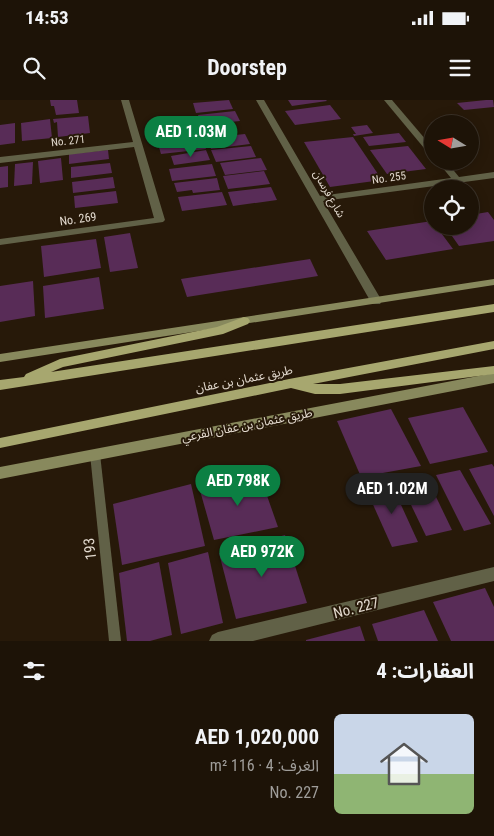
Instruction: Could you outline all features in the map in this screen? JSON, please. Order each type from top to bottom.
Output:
[{"type":"main road","points":[[0,358],[196,326],[244,321],[494,282]]},
{"type":"main road","points":[[0,385],[494,308]]},
{"type":"main road","points":[[26,381],[37,372],[60,363],[219,331],[244,321]]},
{"type":"main road","name":"طريق عثمان بن عفان","points":[[0,443],[289,384],[494,345]]},
{"type":"main road","points":[[289,384],[315,389],[340,389],[494,370]]},
{"type":"main road","name":"طريق عثمان بن عفان الفرعي","points":[[0,473],[494,378]]},
{"type":"street","points":[[125,100],[138,144]]},
{"type":"street","name":"شارع فرسان","points":[[260,100],[376,301]]},
{"type":"street","points":[[388,100],[424,143]]},
{"type":"street","name":"No. 271","points":[[0,160],[138,144]]},
{"type":"street","name":"No. 269","points":[[0,242],[160,220],[138,144]]},
{"type":"street","points":[[449,170],[457,180]]},
{"type":"street","name":"No. 255","points":[[457,180],[494,175]]},
{"type":"street","name":"No. 255","points":[[317,199],[424,184]]},
{"type":"street","name":"No. 227","points":[[218,641],[494,574]]},
{"type":"lane","name":"193","points":[[95,454],[115,641]]},
{"type":"building","points":[[50,100],[77,100],[79,113],[56,115]]},
{"type":"building","points":[[229,100],[233,109],[196,113],[193,103]]},
{"type":"building","points":[[288,100],[326,100],[327,101],[292,106]]},
{"type":"building","points":[[493,100],[494,107],[464,110],[457,103]]},
{"type":"building","points":[[330,105],[341,119],[295,125],[285,111]]},
{"type":"building","points":[[235,111],[240,121],[202,125],[198,115]]},
{"type":"building","points":[[88,116],[90,133],[58,137],[57,122],[54,123],[53,119]]},
{"type":"building","points":[[50,119],[52,138],[22,141],[21,123]]},
{"type":"building","points":[[15,123],[15,143],[0,145],[0,125]]},
{"type":"building","points":[[367,125],[373,133],[354,136],[353,134],[356,134],[351,127]]},
{"type":"building","points":[[196,127],[200,136],[163,140],[160,131]]},
{"type":"building","points":[[399,133],[406,142],[369,146],[363,137]]},
{"type":"building","points":[[245,134],[250,144],[211,149],[207,138]]},
{"type":"building","points":[[353,137],[382,180],[330,187],[304,142]]},
{"type":"building","points":[[202,139],[206,149],[161,154],[158,144]]},
{"type":"building","points":[[251,146],[256,157],[216,162],[211,150]]},
{"type":"building","points":[[408,146],[424,166],[424,169],[387,174],[370,150]]},
{"type":"building","points":[[108,150],[109,159],[69,164],[69,154]]},
{"type":"building","points":[[206,150],[210,160],[174,165],[171,156]]},
{"type":"building","points":[[61,158],[63,180],[40,183],[38,161]]},
{"type":"building","points":[[261,158],[267,170],[225,175],[220,163]]},
{"type":"building","points":[[33,162],[32,184],[14,186],[15,164]]},
{"type":"building","points":[[110,163],[112,173],[71,178],[71,167]]},
{"type":"building","points":[[212,164],[216,176],[172,181],[169,169]]},
{"type":"building","points":[[8,166],[8,187],[0,188],[0,167]]},
{"type":"building","points":[[264,171],[270,184],[228,189],[223,176]]},
{"type":"building","points":[[113,177],[115,188],[73,193],[72,182]]},
{"type":"building","points":[[217,178],[220,190],[193,193],[192,190],[177,192],[174,183]]},
{"type":"building","points":[[271,187],[277,200],[233,206],[228,192]]},
{"type":"building","points":[[116,191],[118,203],[75,208],[74,196]]},
{"type":"building","points":[[222,192],[227,205],[182,211],[178,197]]},
{"type":"building","points":[[488,212],[494,220],[494,241],[459,246],[451,235],[479,235],[479,214]]},
{"type":"building","points":[[424,222],[424,235],[443,235],[453,249],[386,260],[367,231]]},
{"type":"building","points":[[130,233],[138,268],[110,272],[104,237]]},
{"type":"building","points":[[96,239],[101,268],[44,277],[41,246]]},
{"type":"building","points":[[310,259],[318,276],[187,297],[181,279]]},
{"type":"building","points":[[99,277],[104,309],[45,318],[43,286]]},
{"type":"building","points":[[33,281],[35,316],[0,322],[0,286]]},
{"type":"building","points":[[463,407],[488,452],[430,464],[408,418]]},
{"type":"building","points":[[391,409],[421,466],[361,477],[337,421]]},
{"type":"building","points":[[492,464],[494,467],[494,516],[469,469]]},
{"type":"building","points":[[460,470],[491,524],[464,531],[436,475]]},
{"type":"building","points":[[259,473],[278,527],[214,540],[199,487]]},
{"type":"building","points":[[426,476],[452,530],[426,536],[400,482]]},
{"type":"building","points":[[391,483],[418,542],[392,547],[366,489]]},
{"type":"building","points":[[191,484],[205,546],[122,565],[113,504]]},
{"type":"building","points":[[285,535],[307,603],[236,619],[219,553]]},
{"type":"building","points":[[208,552],[223,623],[181,634],[168,563]]},
{"type":"building","points":[[159,562],[172,635],[150,641],[127,641],[119,573]]},
{"type":"building","points":[[485,588],[494,607],[494,641],[451,641],[433,602]]},
{"type":"building","points":[[424,610],[438,641],[378,641],[372,624]]},
{"type":"building","points":[[360,626],[365,641],[306,641],[306,640]]}]
